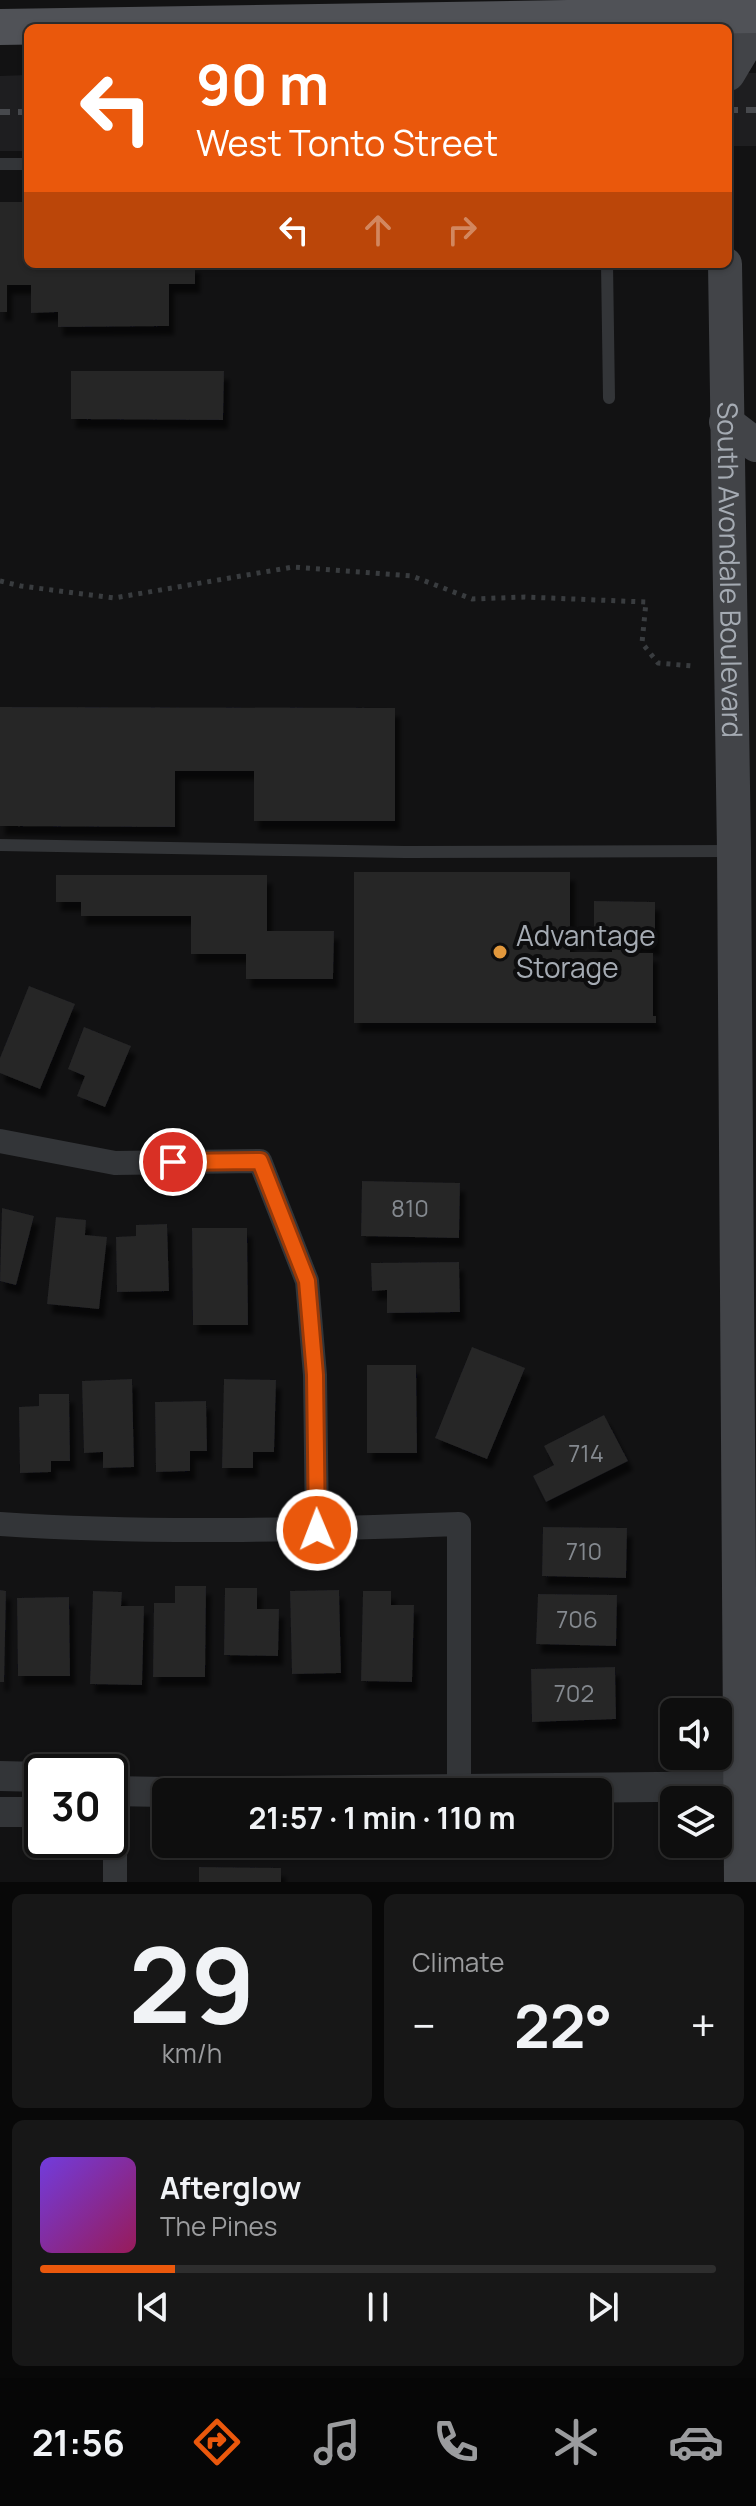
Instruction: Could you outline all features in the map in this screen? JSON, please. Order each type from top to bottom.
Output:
[{"type":"main road","points":[[189,24],[756,15]]},
{"type":"main road","points":[[0,27],[24,27]]},
{"type":"main road","points":[[732,67],[756,27]]},
{"type":"main road","name":"South Avondale Boulevard","points":[[725,268],[748,1786],[741,1882]]},
{"type":"main road","points":[[726,422],[756,445]]},
{"type":"street","points":[[0,1141],[115,1163],[260,1161],[307,1281],[315,1375],[317,1530]]},
{"type":"street","points":[[0,1524],[89,1530],[317,1530],[459,1524],[459,1778]]},
{"type":"street","points":[[0,1776],[24,1777]]},
{"type":"street","points":[[612,1787],[748,1786]]},
{"type":"street","points":[[128,1793],[152,1792]]},
{"type":"street","points":[[0,1812],[24,1812]]},
{"type":"street","points":[[114,1858],[115,1882]]},
{"type":"lane","points":[[0,164],[24,164]]},
{"type":"lane","points":[[607,268],[609,398]]},
{"type":"lane","points":[[0,845],[405,852],[734,851]]},
{"type":"path","points":[[0,581],[114,598],[293,567],[412,576],[472,599],[525,597],[646,602],[642,643],[658,663],[692,666]]},
{"type":"shaded area","points":[[732,73],[756,73],[756,146],[732,146]]},
{"type":"shaded area","points":[[24,75],[24,151],[0,151],[0,76]]},
{"type":"building","points":[[0,202],[24,202],[24,268],[195,268],[195,284],[169,284],[169,326],[58,327],[58,312],[31,313],[31,285],[7,285],[7,312],[0,312]]},
{"type":"building","points":[[71,371],[224,371],[223,420],[71,419]]},
{"type":"building","points":[[0,707],[395,708],[395,821],[254,821],[254,771],[175,771],[175,827],[0,826]]},
{"type":"building","points":[[354,872],[570,872],[570,952],[612,952],[612,945],[594,945],[594,901],[655,902],[655,947],[636,943],[636,953],[653,953],[653,1016],[656,1016],[656,1023],[354,1023]]},
{"type":"building","points":[[56,875],[267,875],[267,931],[334,931],[333,979],[246,979],[246,954],[191,954],[191,916],[81,916],[81,902],[56,902]]},
{"type":"building","points":[[29,986],[75,1004],[40,1089],[0,1073],[0,1058]]},
{"type":"building","points":[[84,1027],[131,1046],[105,1107],[77,1096],[85,1076],[68,1069]]},
{"type":"building","points":[[362,1181],[460,1183],[459,1238],[361,1236]]},
{"type":"building","points":[[2,1208],[34,1216],[16,1285],[0,1281]]},
{"type":"building","points":[[56,1217],[86,1220],[85,1235],[107,1237],[99,1309],[47,1304]]},
{"type":"building","points":[[167,1224],[169,1291],[117,1292],[116,1237],[136,1236],[136,1225]]},
{"type":"building","points":[[192,1228],[247,1228],[248,1325],[193,1325]]},
{"type":"building","points":[[459,1262],[460,1312],[387,1313],[387,1290],[372,1291],[371,1263]]},
{"type":"building","points":[[472,1347],[525,1368],[487,1459],[435,1438]]},
{"type":"building","points":[[367,1365],[416,1365],[417,1453],[367,1453]]},
{"type":"building","points":[[132,1379],[134,1467],[103,1468],[103,1452],[84,1453],[82,1381]]},
{"type":"building","points":[[224,1379],[276,1380],[274,1452],[253,1452],[253,1468],[222,1468]]},
{"type":"building","points":[[39,1394],[69,1394],[70,1461],[51,1461],[51,1472],[20,1473],[19,1407],[39,1406]]},
{"type":"building","points":[[206,1401],[207,1451],[190,1451],[190,1471],[156,1472],[155,1402]]},
{"type":"building","points":[[604,1415],[628,1461],[546,1502],[533,1476],[554,1465],[544,1446]]},
{"type":"building","points":[[543,1527],[627,1528],[626,1578],[542,1576]]},
{"type":"building","points":[[175,1586],[206,1586],[205,1677],[153,1677],[154,1603],[175,1603]]},
{"type":"building","points":[[225,1588],[257,1588],[257,1609],[279,1609],[278,1656],[224,1655]]},
{"type":"building","points":[[0,1590],[6,1591],[4,1682],[0,1682]]},
{"type":"building","points":[[339,1590],[341,1673],[292,1674],[290,1591]]},
{"type":"building","points":[[93,1591],[122,1592],[121,1606],[144,1606],[142,1685],[90,1684]]},
{"type":"building","points":[[363,1591],[391,1591],[391,1605],[414,1605],[412,1682],[361,1681]]},
{"type":"building","points":[[538,1594],[617,1595],[616,1646],[536,1644]]},
{"type":"building","points":[[69,1597],[70,1676],[18,1676],[17,1598]]},
{"type":"building","points":[[615,1667],[616,1719],[532,1722],[531,1669]]},
{"type":"building","points":[[199,1867],[281,1868],[281,1882],[199,1882]]},
{"type":"railway","points":[[732,110],[756,110]]},
{"type":"railway","points":[[0,112],[24,112]]},
{"type":"place","name":"Advantage Storage","points":[[500,952]]},
{"type":"route","points":[[173,1162],[260,1161],[307,1281],[315,1375],[317,1530]]}]
